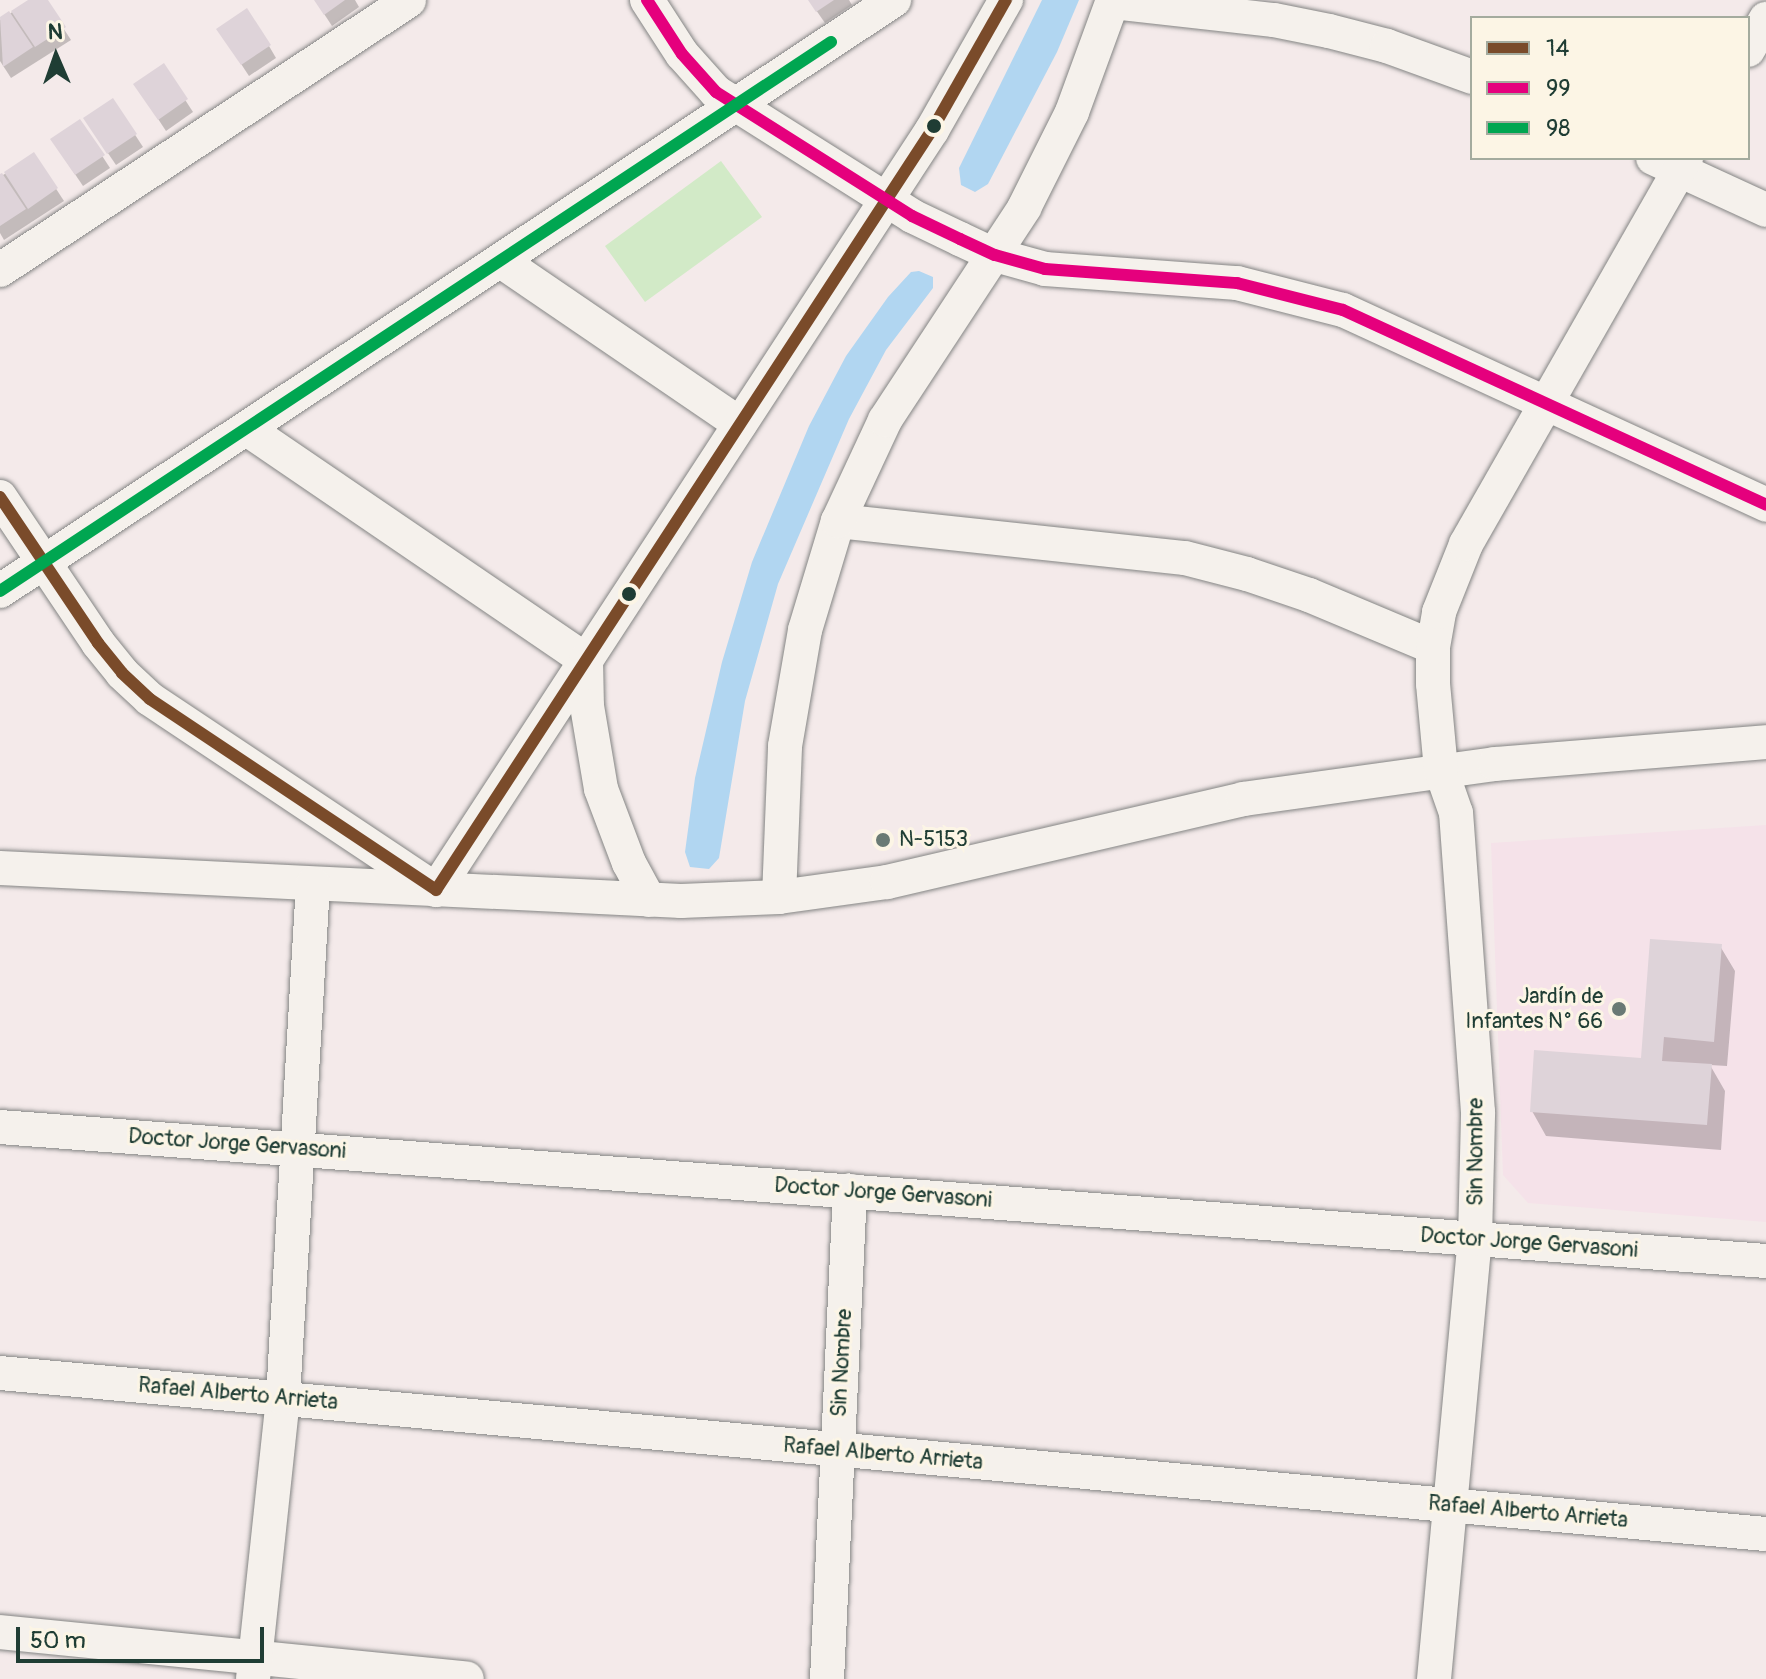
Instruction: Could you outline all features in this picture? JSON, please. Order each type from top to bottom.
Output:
[{"type":"street","points":[[0,270],[409,0]]},
{"type":"street","points":[[647,0],[698,75],[735,106],[886,201],[995,255],[1045,269],[1183,277],[1290,294],[1392,330],[1766,505]]},
{"type":"street","points":[[0,591],[894,0]]},
{"type":"street","points":[[436,890],[886,201],[963,79],[1006,0]]},
{"type":"street","points":[[779,897],[780,802],[787,732],[805,630],[838,521],[885,420],[995,255],[1072,112],[1113,1],[1274,20],[1329,31],[1387,46],[1470,76]]},
{"type":"street","points":[[1750,47],[1766,19]]},
{"type":"street","points":[[1673,162],[1766,210]]},
{"type":"street","name":"Sin Nombre","points":[[1434,1679],[1475,1239],[1478,1112],[1456,813],[1441,770],[1433,647],[1439,612],[1451,575],[1547,403],[1673,162]]},
{"type":"street","points":[[501,261],[740,424]]},
{"type":"street","points":[[247,429],[586,660]]},
{"type":"street","points":[[0,497],[98,643],[150,699],[436,890]]},
{"type":"street","points":[[838,521],[1185,558],[1309,595],[1433,647]]},
{"type":"street","points":[[586,660],[587,706],[601,789],[629,863],[649,900]]},
{"type":"street","points":[[0,868],[649,900],[779,897],[887,882],[1231,802],[1441,770],[1553,757],[1766,742]]},
{"type":"street","points":[[255,1668],[283,1398],[313,884]]},
{"type":"street","name":"Doctor Jorge Gervasoni","points":[[0,1127],[1766,1261]]},
{"type":"street","name":"Sin Nombre","points":[[827,1679],[850,1191]]},
{"type":"street","name":"Rafael Alberto Arrieta","points":[[0,1373],[1766,1534]]},
{"type":"street","points":[[0,1632],[255,1668],[467,1679]]},
{"type":"shaded area","name":"Jardín de Infantes N° 66","points":[[1766,825],[1766,1222],[1528,1203],[1503,1175],[1491,843]]},
{"type":"green space","points":[[721,161],[762,217],[645,302],[605,246]]},
{"type":"water","points":[[1042,0],[1079,0],[1057,52],[988,184],[975,192],[961,185],[959,168]]},
{"type":"water","points":[[919,271],[933,277],[933,288],[886,350],[849,419],[778,584],[745,701],[719,858],[709,869],[690,867],[685,852],[695,778],[722,662],[752,562],[809,426],[846,356],[888,297],[911,272]]},
{"type":"building","points":[[28,0],[48,0],[66,27],[35,47],[11,11]]},
{"type":"building","points":[[314,0],[345,0],[324,15]]},
{"type":"building","points":[[808,0],[834,0],[816,12]]},
{"type":"building","points":[[247,8],[271,45],[241,65],[216,29]]},
{"type":"building","points":[[9,11],[33,47],[3,67],[0,17]]},
{"type":"building","points":[[164,63],[188,99],[158,120],[133,84]]},
{"type":"building","points":[[113,98],[137,134],[107,154],[83,118]]},
{"type":"building","points":[[80,119],[105,155],[75,175],[50,139]]},
{"type":"building","points":[[34,152],[58,188],[28,209],[4,172]]},
{"type":"building","points":[[0,174],[26,209],[0,226]]},
{"type":"building","points":[[1650,939],[1722,944],[1714,1042],[1664,1037],[1662,1061],[1712,1064],[1707,1125],[1530,1112],[1534,1050],[1641,1058]]},
{"type":"transit line","name":"99","points":[[647,0],[682,54],[716,92],[912,216],[995,255],[1045,269],[1237,283],[1343,310],[1766,505]]},
{"type":"transit line","name":"14","points":[[0,497],[98,643],[122,673],[150,699],[436,890],[932,130],[1006,0]]},
{"type":"transit line","name":"98","points":[[0,591],[831,42]]},
{"type":"place","name":"N-5153","points":[[883,840]]},
{"type":"place","name":"Jardín de Infantes N° 66","points":[[1619,1009]]}]
